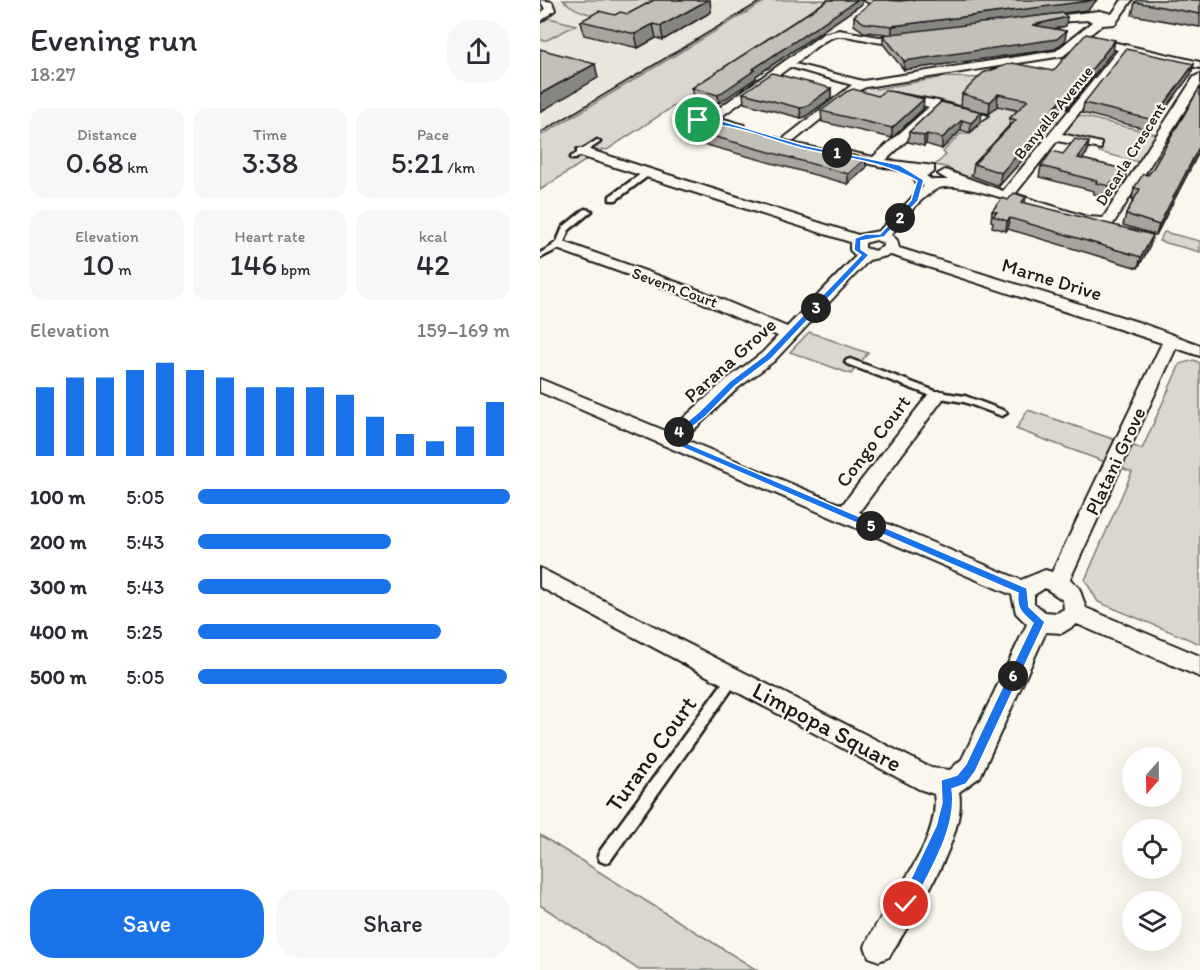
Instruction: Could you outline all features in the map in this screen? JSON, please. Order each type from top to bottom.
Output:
[{"type":"street","points":[[540,0],[548,4],[550,10],[540,19]]},
{"type":"street","points":[[840,33],[842,26],[862,10],[895,3],[927,0]]},
{"type":"street","points":[[802,146],[780,140],[862,84],[955,70],[990,68],[1010,71],[1059,54],[1115,0]]},
{"type":"street","points":[[1113,18],[1127,0]]},
{"type":"street","points":[[1028,22],[1097,18],[1128,21]]},
{"type":"street","points":[[752,132],[718,117],[827,36],[840,33],[879,40],[915,37]]},
{"type":"street","points":[[1077,38],[1200,64]]},
{"type":"street","name":"Banyalla Avenue","points":[[1006,196],[1125,48]]},
{"type":"street","points":[[795,67],[862,84]]},
{"type":"street","name":"Decarla Crescent","points":[[876,162],[898,166],[922,176],[972,185],[1085,221],[1101,223],[1112,217],[1200,77]]},
{"type":"street","points":[[890,94],[982,116]]},
{"type":"street","points":[[823,151],[876,162],[938,105]]},
{"type":"street","points":[[1054,136],[1091,143]]},
{"type":"street","points":[[578,155],[648,173],[882,255],[890,250],[890,240],[882,236],[866,236],[862,247]]},
{"type":"street","points":[[914,201],[922,176]]},
{"type":"street","points":[[882,236],[914,201],[939,180]]},
{"type":"street","points":[[1101,223],[1115,231]]},
{"type":"street","name":"Severn Court","points":[[559,245],[708,298],[790,335]]},
{"type":"street","name":"Parana Grove","points":[[670,440],[702,414],[732,384],[762,362],[790,335],[862,247]]},
{"type":"street","name":"Marne Drive","points":[[890,250],[1200,351]]},
{"type":"street","name":"Platani Grove","points":[[1058,582],[1172,340]]},
{"type":"street","points":[[540,385],[1024,591]]},
{"type":"street","name":"Congo Court","points":[[846,515],[937,395]]},
{"type":"street","name":"Limpopa Square","points":[[542,581],[928,780],[945,784]]},
{"type":"street","points":[[1036,581],[1058,582],[1072,593],[1076,601],[1074,613],[1062,623],[1039,622],[1025,610],[1022,602],[1024,591],[1036,581]]},
{"type":"street","points":[[1074,613],[1200,666]]},
{"type":"street","points":[[879,947],[906,904],[943,827],[948,803],[945,784],[961,780],[971,768],[1039,622]]},
{"type":"lane","points":[[578,155],[597,142]]},
{"type":"lane","points":[[613,198],[648,173]]},
{"type":"lane","points":[[540,256],[559,245],[566,229],[588,211]]},
{"type":"lane","points":[[850,362],[937,395],[965,399],[1002,412]]},
{"type":"lane","name":"Turano Court","points":[[605,856],[733,678]]},
{"type":"shaded area","points":[[540,0],[767,0],[540,136],[540,113],[600,78],[540,112]]},
{"type":"shaded area","points":[[563,0],[654,0],[636,11],[609,17],[592,15],[576,9]]},
{"type":"shaded area","points":[[767,0],[837,0],[756,54],[787,61],[774,70],[741,62],[607,150],[603,149],[540,190],[540,136]]},
{"type":"shaded area","points":[[549,18],[576,25],[547,40],[540,40],[540,23]]},
{"type":"shaded area","points":[[945,77],[990,78],[980,102],[1059,121],[1050,132],[1011,123],[990,147],[993,152],[967,179],[946,167],[935,165],[946,155],[943,152],[960,134],[970,134],[980,124],[979,119],[984,113],[892,92],[877,105],[849,98],[873,85],[876,89]]},
{"type":"shaded area","points":[[1077,115],[1156,134],[1138,162],[1099,152],[1100,142],[1062,133]]},
{"type":"shaded area","points":[[1164,232],[1200,241],[1200,252],[1159,241]]},
{"type":"shaded area","points":[[809,332],[868,353],[851,374],[790,352]]},
{"type":"shaded area","points":[[1194,360],[1200,363],[1200,644],[1098,602],[1085,580],[1132,472],[1016,429],[1028,410],[1142,449],[1180,364]]},
{"type":"shaded area","points":[[540,835],[757,970],[639,970],[540,905]]},
{"type":"building","points":[[654,0],[708,0],[661,26],[653,24],[635,34],[581,21],[599,11],[615,15],[620,12],[628,14]]},
{"type":"building","points":[[828,0],[857,0],[718,95],[692,88]]},
{"type":"building","points":[[874,0],[1090,0],[892,26],[864,23],[854,16]]},
{"type":"building","points":[[1137,0],[1200,0],[1200,14],[1135,2]]},
{"type":"building","points":[[1063,13],[1067,17],[1033,25],[1066,31],[1057,39],[904,61],[883,35]]},
{"type":"building","points":[[1086,34],[1115,40],[1069,98],[1064,97],[1041,123],[1045,124],[1001,173],[974,164],[1016,120],[1010,118],[1028,100],[998,94],[990,102],[962,94],[983,73],[1012,63],[1053,71]]},
{"type":"building","points":[[540,49],[595,64],[540,94]]},
{"type":"building","points":[[1126,49],[1194,64],[1153,120],[1084,103]]},
{"type":"building","points":[[772,73],[831,88],[805,107],[800,108],[743,93]]},
{"type":"building","points":[[1200,87],[1200,145],[1159,225],[1126,214],[1140,189],[1134,188],[1143,174],[1148,175],[1152,170]]},
{"type":"building","points":[[853,89],[878,96],[885,90],[924,99],[892,128],[821,111]]},
{"type":"building","points":[[941,102],[982,112],[971,123],[962,120],[942,138],[909,132]]},
{"type":"building","points":[[717,119],[797,143],[866,158],[848,174],[698,132]]},
{"type":"building","points":[[1075,139],[1089,142],[1078,158],[1127,170],[1118,184],[1111,182],[1109,186],[1096,183],[1097,181],[1041,166],[1052,151],[1063,154]]},
{"type":"building","points":[[1014,193],[1026,197],[1022,202],[1153,235],[1141,257],[1010,218],[1007,221],[993,216],[997,212],[992,211],[1002,198],[1008,200]]},
{"type":"railway","points":[[540,133],[763,0]]},
{"type":"route","points":[[698,120],[702,123],[719,122],[802,146],[898,166],[920,180],[914,201],[882,236],[871,235],[858,240],[857,250],[865,255],[808,316],[768,357],[750,373],[732,384],[702,414],[670,440],[1024,591],[1022,602],[1025,610],[1039,622],[971,768],[961,780],[945,784],[948,803],[943,827],[906,904]]}]
